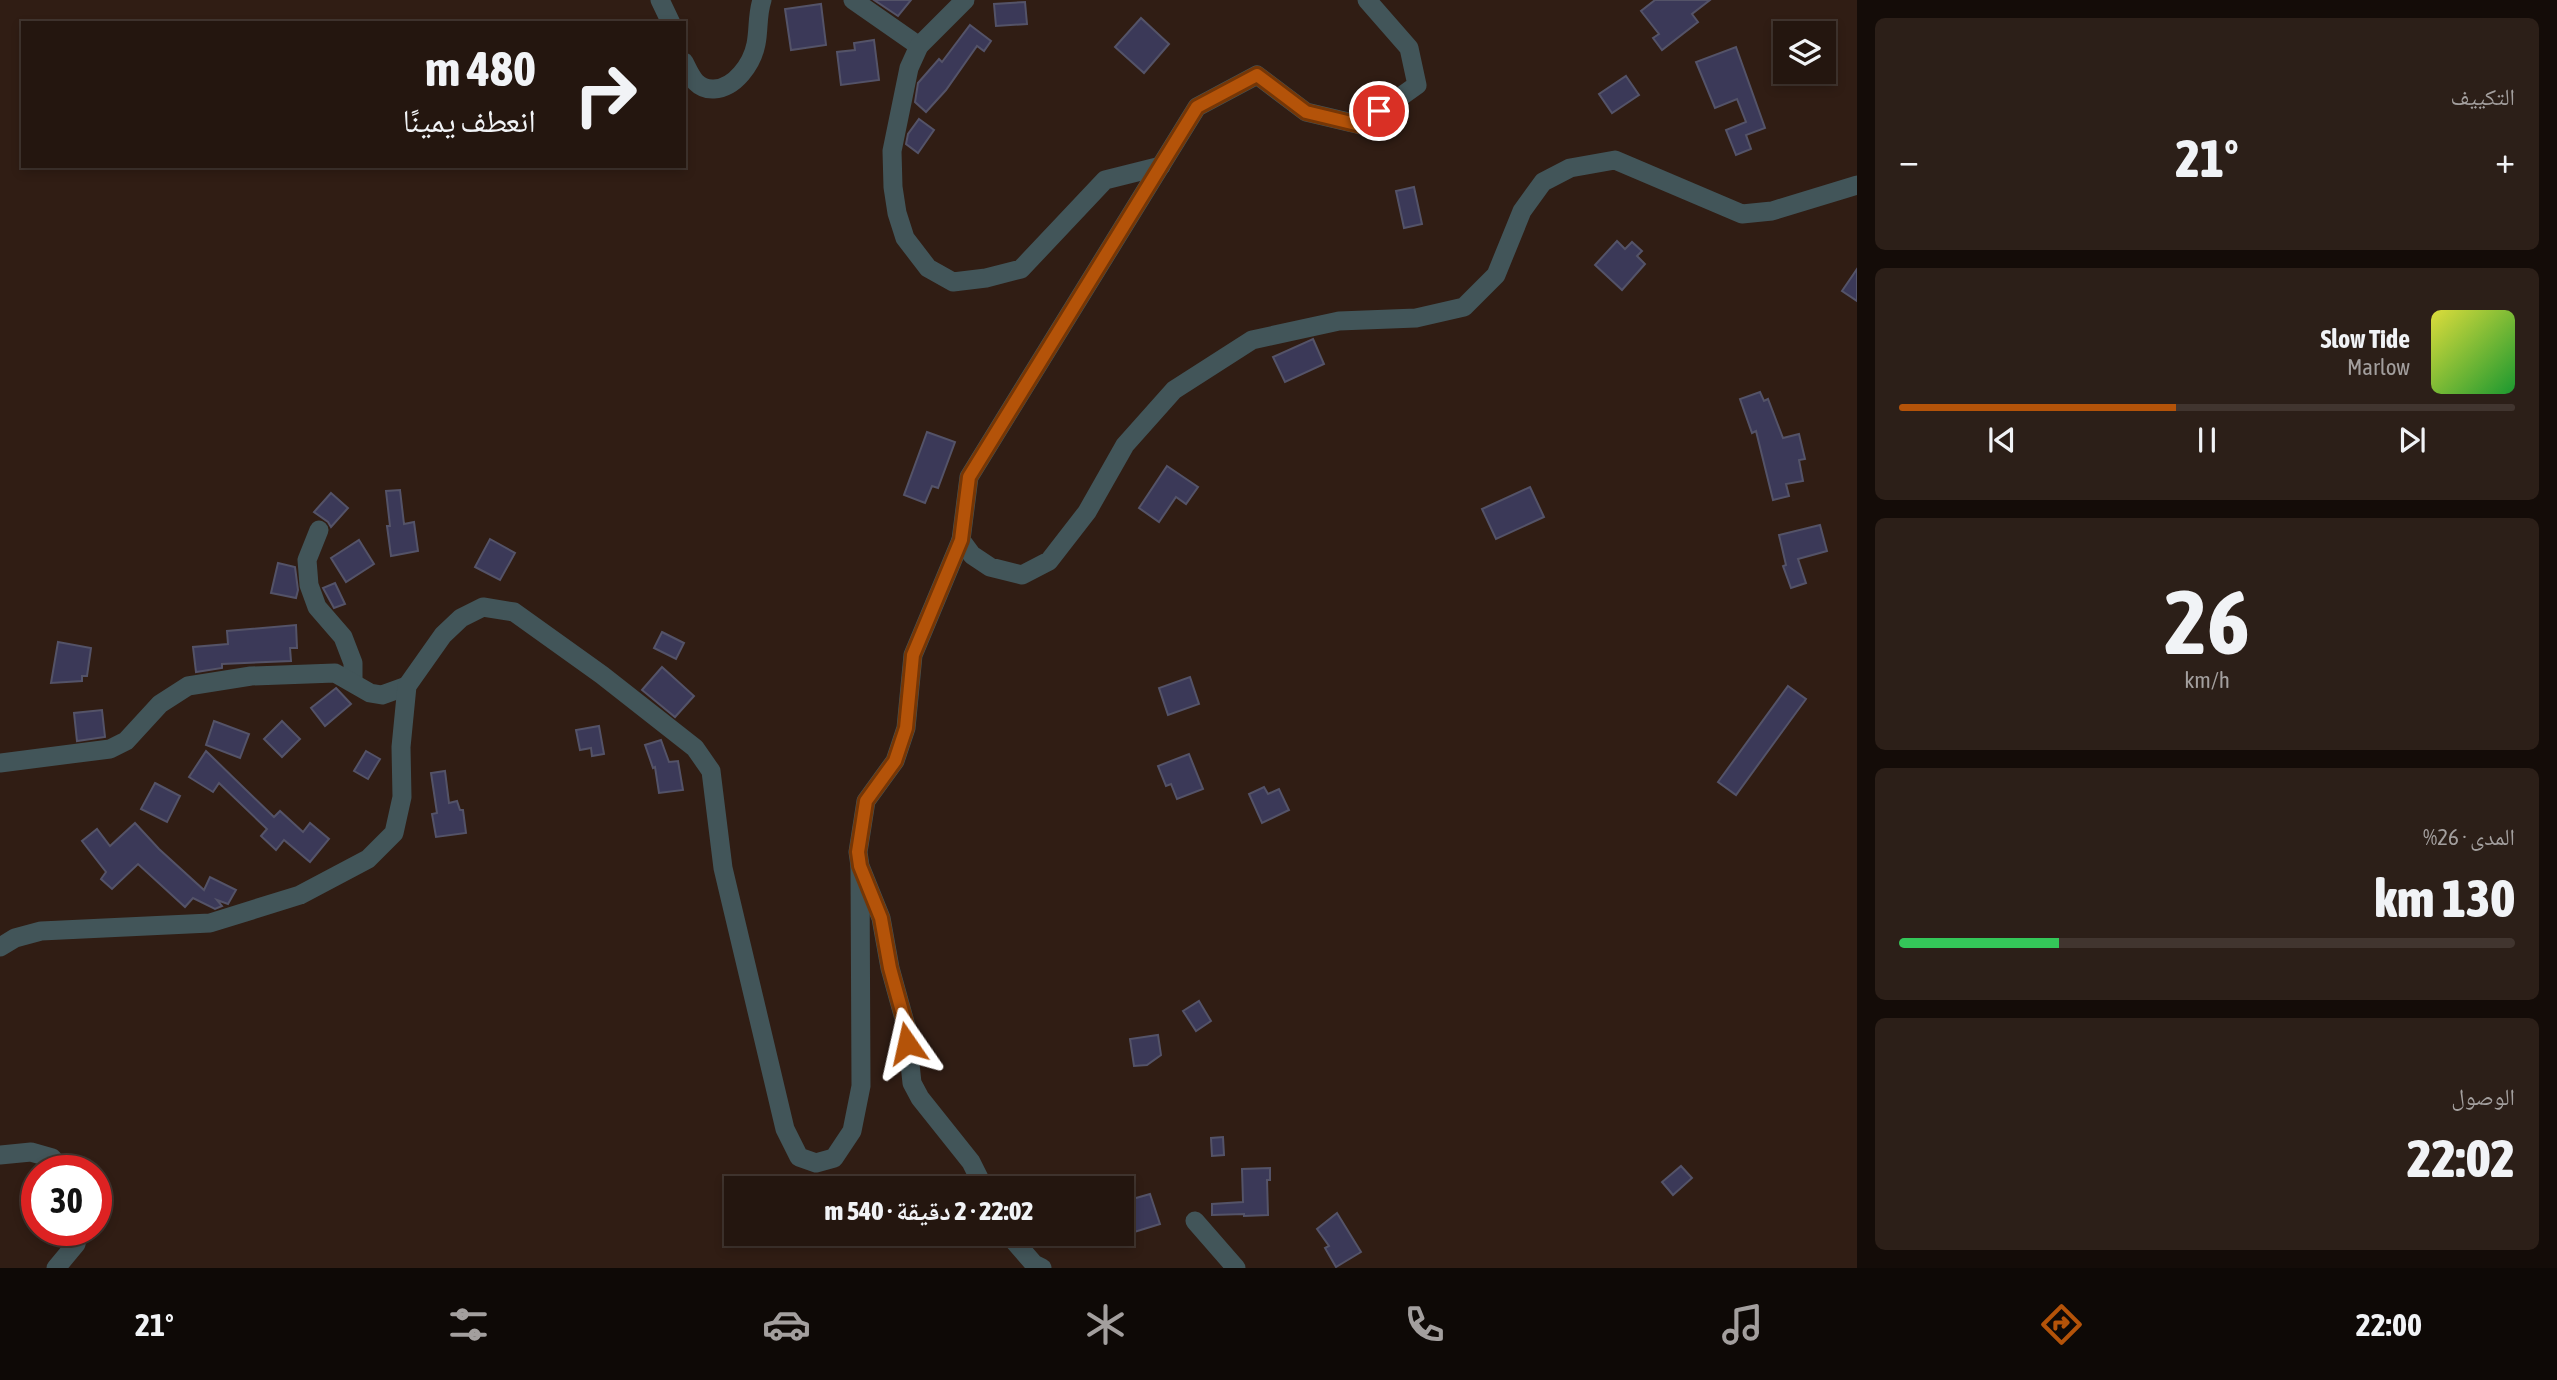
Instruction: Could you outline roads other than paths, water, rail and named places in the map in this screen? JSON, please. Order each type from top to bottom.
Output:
[{"type":"street","points":[[660,0],[670,21]]},
{"type":"street","points":[[686,66],[695,83],[708,89],[725,89],[741,75],[756,45],[758,10],[762,0]]},
{"type":"street","points":[[853,0],[919,46]]},
{"type":"street","points":[[965,0],[919,46],[909,68],[892,151],[897,212],[905,238],[928,268],[953,282],[986,278],[1021,269],[1105,180],[1161,166]]},
{"type":"street","points":[[0,947],[15,938],[41,931],[210,923],[300,895],[368,859],[394,833],[402,797],[401,747],[407,686],[443,635],[461,618],[483,607],[514,612],[602,675],[695,748],[711,771],[723,868],[785,1129],[799,1157],[816,1163],[834,1158],[852,1131],[861,1086],[858,852],[866,801],[895,761],[906,728],[913,655],[961,540],[969,477],[1197,107],[1257,75],[1306,112],[1360,125],[1417,85],[1409,48],[1367,0]]},
{"type":"street","points":[[961,540],[972,555],[990,567],[1022,575],[1049,561],[1087,512],[1125,444],[1174,390],[1252,340],[1339,321],[1416,318],[1464,307],[1496,275],[1522,211],[1543,182],[1570,169],[1615,160],[1742,214],[1772,211],[1857,185]]},
{"type":"street","points":[[319,530],[307,560],[309,585],[317,607],[343,637],[353,663],[353,681]]},
{"type":"street","points":[[0,764],[110,749],[126,741],[160,704],[188,686],[251,676],[335,673],[370,693],[382,695],[407,686]]},
{"type":"street","points":[[860,866],[881,918],[890,968],[906,1026],[912,1083],[920,1098],[971,1162],[978,1176]]},
{"type":"street","points":[[0,1156],[31,1152],[42,1155]]},
{"type":"street","points":[[1195,1221],[1236,1268]]},
{"type":"street","points":[[56,1268],[74,1246]]},
{"type":"street","points":[[1019,1246],[1034,1264],[1042,1268]]}]
